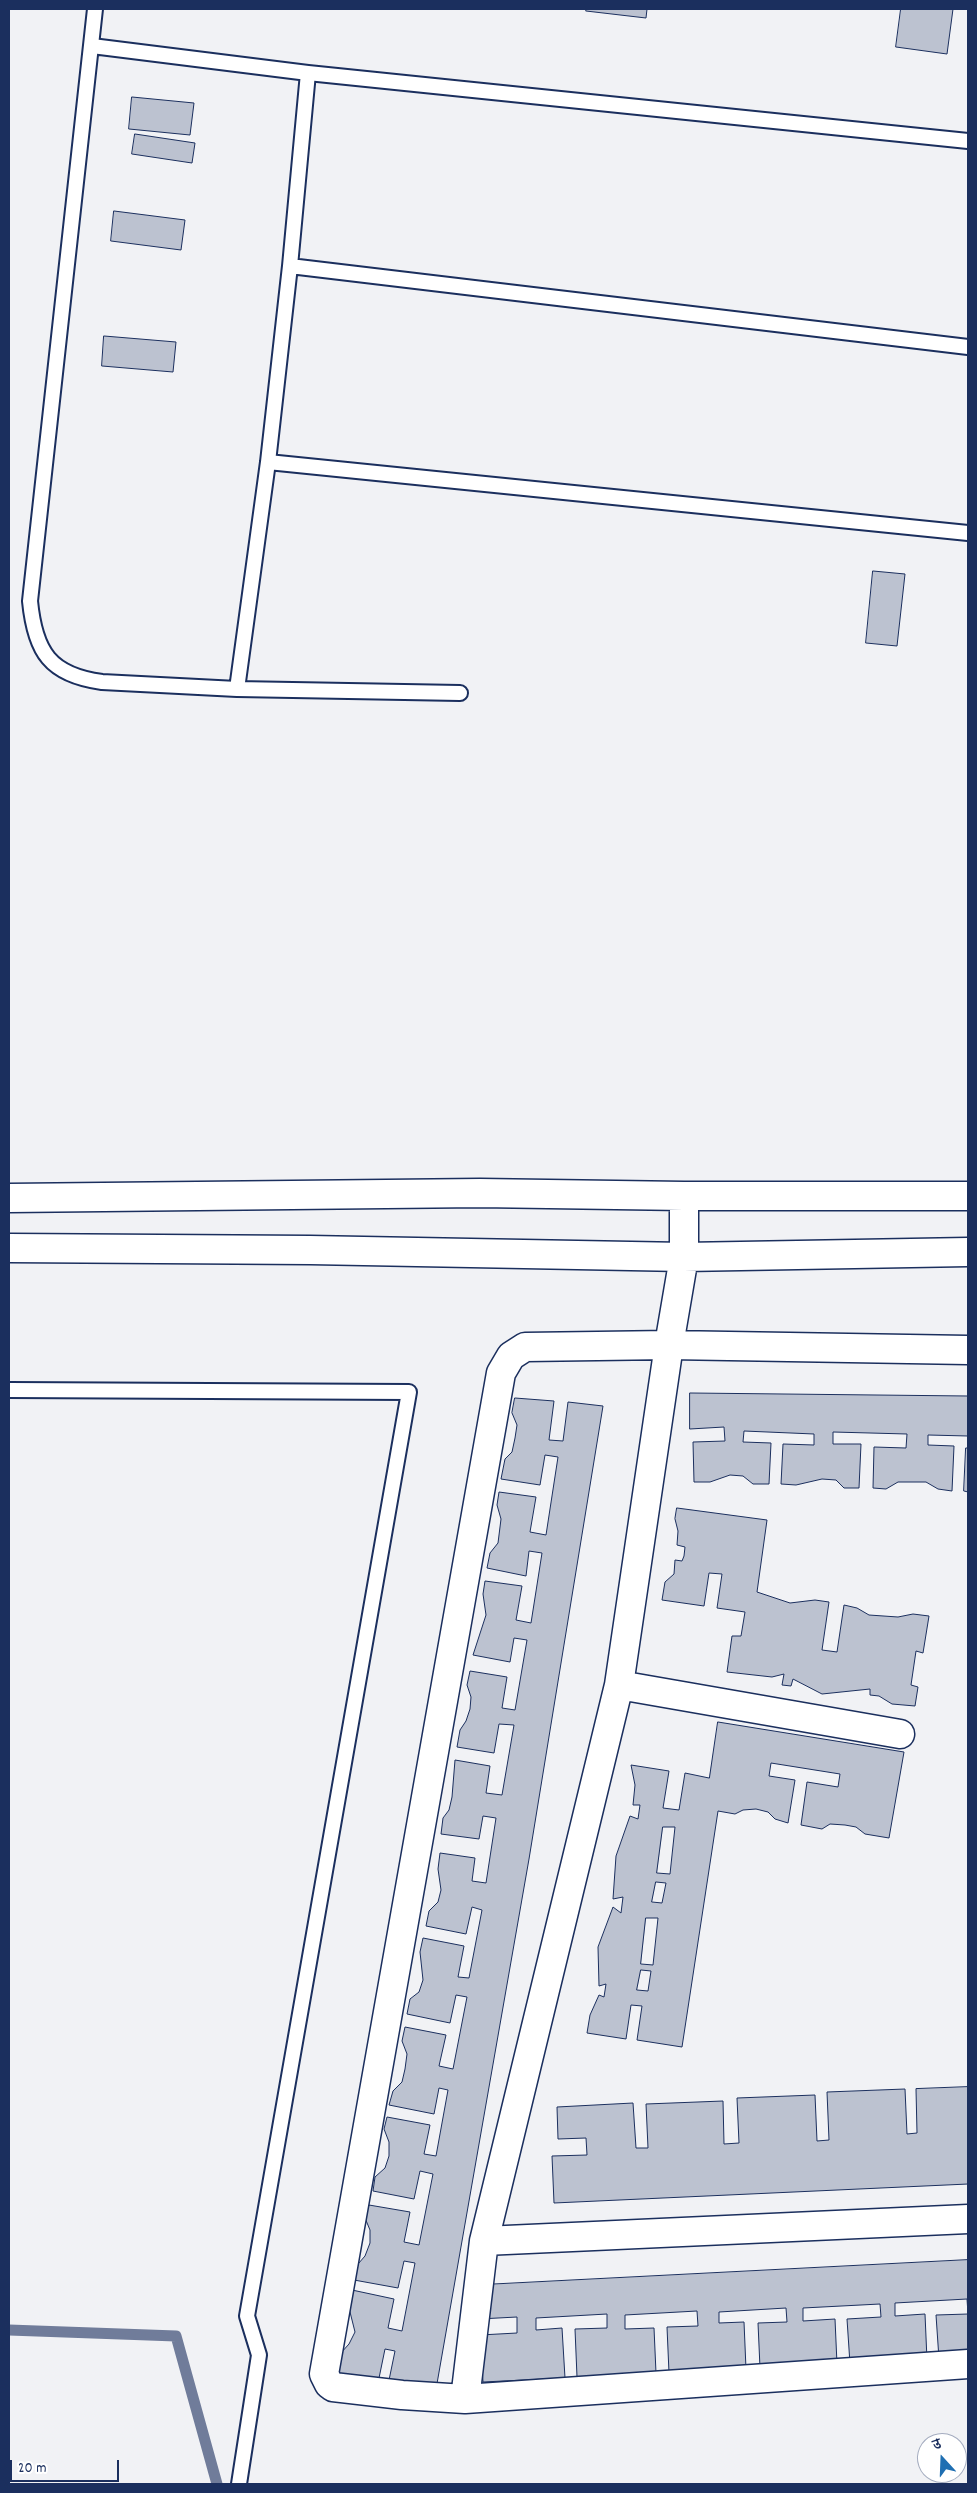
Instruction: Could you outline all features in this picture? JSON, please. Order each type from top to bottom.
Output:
[{"type":"street","points":[[9,1198],[480,1193],[684,1196],[968,1196]]},
{"type":"street","points":[[465,2399],[484,2241],[619,1685],[668,1345],[684,1257],[684,1196]]},
{"type":"street","points":[[9,1248],[310,1250],[684,1257],[968,1252]]},
{"type":"street","points":[[968,1350],[668,1345],[525,1347],[511,1356],[501,1373],[324,2374],[329,2384],[333,2387],[402,2395],[465,2399],[968,2364]]},
{"type":"street","points":[[619,1685],[900,1734]]},
{"type":"street","points":[[484,2241],[968,2219]]},
{"type":"lane","points":[[96,9],[32,592],[32,622],[37,641],[48,658],[60,669],[80,679],[237,689],[460,693]]},
{"type":"lane","points":[[92,46],[308,73],[968,140]]},
{"type":"lane","points":[[237,689],[268,462],[290,266],[308,73]]},
{"type":"lane","points":[[290,266],[968,347]]},
{"type":"lane","points":[[268,462],[968,532]]},
{"type":"lane","points":[[9,1390],[409,1392],[247,2316],[259,2355],[239,2484]]},
{"type":"building","points":[[587,9],[647,9],[646,18],[586,11]]},
{"type":"building","points":[[901,9],[953,9],[947,54],[896,47]]},
{"type":"building","points":[[132,97],[194,103],[190,135],[129,129]]},
{"type":"building","points":[[135,134],[195,143],[192,163],[132,154]]},
{"type":"building","points":[[114,211],[185,220],[181,250],[111,241]]},
{"type":"building","points":[[104,336],[176,342],[173,372],[102,366]]},
{"type":"building","points":[[873,571],[905,574],[897,646],[866,643]]},
{"type":"building","points":[[690,1393],[968,1396],[968,1436],[928,1435],[928,1445],[954,1446],[952,1491],[938,1489],[926,1482],[898,1482],[886,1489],[873,1488],[874,1447],[906,1448],[907,1434],[833,1432],[833,1444],[861,1444],[859,1488],[844,1488],[836,1480],[822,1479],[796,1485],[781,1484],[783,1444],[814,1445],[814,1434],[744,1431],[743,1442],[771,1443],[769,1484],[753,1484],[743,1476],[730,1475],[710,1482],[694,1482],[693,1442],[725,1441],[724,1427],[690,1429]]},
{"type":"building","points":[[515,1398],[554,1401],[549,1440],[563,1441],[568,1402],[603,1406],[529,1859],[435,2395],[388,2385],[395,2351],[385,2349],[378,2383],[334,2373],[340,2354],[349,2344],[355,2332],[349,2308],[352,2290],[394,2299],[388,2328],[402,2331],[415,2263],[404,2261],[398,2288],[354,2280],[358,2264],[365,2256],[370,2243],[370,2230],[365,2218],[369,2205],[410,2212],[404,2242],[419,2245],[433,2174],[420,2171],[414,2199],[373,2191],[375,2177],[385,2168],[389,2156],[389,2142],[384,2129],[387,2117],[430,2125],[424,2154],[436,2156],[448,2090],[439,2088],[434,2114],[389,2105],[393,2091],[402,2082],[405,2069],[407,2054],[402,2041],[405,2027],[446,2035],[439,2066],[453,2069],[467,1997],[456,1995],[450,2023],[407,2014],[410,1999],[419,1992],[423,1980],[420,1952],[423,1938],[464,1946],[458,1977],[469,1978],[482,1910],[472,1907],[466,1934],[426,1926],[429,1911],[438,1902],[441,1890],[438,1869],[440,1853],[475,1858],[472,1881],[486,1883],[496,1818],[483,1816],[479,1839],[441,1834],[443,1818],[449,1810],[452,1797],[455,1760],[490,1766],[486,1793],[502,1795],[514,1725],[499,1724],[494,1753],[457,1747],[460,1730],[466,1721],[470,1709],[471,1697],[467,1685],[470,1671],[507,1677],[502,1708],[515,1710],[527,1640],[514,1638],[510,1662],[473,1655],[486,1615],[483,1594],[485,1581],[522,1586],[516,1620],[531,1623],[542,1553],[529,1551],[526,1576],[487,1568],[490,1553],[498,1543],[501,1519],[497,1505],[499,1492],[536,1497],[530,1532],[546,1535],[558,1457],[545,1455],[540,1485],[501,1479],[505,1459],[512,1452],[515,1438],[517,1425],[512,1413]]},
{"type":"building","points":[[966,1448],[968,1448],[968,1492],[964,1491]]},
{"type":"building","points":[[677,1508],[767,1520],[757,1592],[790,1603],[815,1600],[829,1602],[822,1650],[837,1652],[844,1605],[857,1608],[869,1615],[898,1617],[913,1614],[929,1616],[923,1653],[916,1651],[911,1685],[918,1687],[915,1706],[892,1704],[879,1696],[870,1695],[870,1689],[822,1694],[793,1679],[791,1686],[782,1685],[784,1674],[772,1677],[727,1672],[732,1636],[741,1636],[745,1612],[717,1608],[722,1574],[709,1573],[704,1606],[662,1600],[665,1582],[674,1574],[675,1560],[682,1561],[684,1556],[685,1547],[677,1545],[678,1531],[675,1519]]},
{"type":"building","points":[[718,1722],[904,1752],[889,1838],[865,1834],[856,1827],[845,1825],[830,1824],[822,1829],[801,1825],[807,1782],[838,1787],[840,1774],[771,1763],[769,1776],[795,1780],[788,1823],[775,1819],[768,1812],[756,1809],[743,1810],[735,1814],[718,1811],[682,2047],[637,2040],[642,2006],[631,2005],[626,2039],[587,2033],[590,2015],[599,1995],[604,1997],[606,1984],[599,1986],[598,1947],[613,1907],[621,1913],[623,1897],[613,1899],[616,1856],[630,1816],[638,1819],[640,1805],[633,1805],[635,1785],[631,1765],[669,1771],[663,1808],[679,1810],[685,1773],[709,1778]],"holes":[[[663,1827],[675,1827],[670,1874],[657,1873]],[[656,1882],[666,1883],[662,1903],[652,1902]],[[646,1918],[658,1918],[653,1965],[641,1964]],[[641,1970],[651,1971],[648,1991],[637,1990]]]},
{"type":"building","points":[[968,2087],[968,2184],[554,2203],[552,2156],[587,2155],[586,2138],[558,2139],[557,2107],[633,2103],[636,2148],[648,2148],[646,2104],[723,2101],[724,2144],[739,2143],[737,2098],[815,2095],[817,2141],[829,2140],[827,2092],[905,2089],[907,2134],[917,2133],[916,2089]]},
{"type":"building","points":[[968,2260],[968,2314],[967,2299],[895,2303],[895,2316],[925,2314],[927,2360],[850,2364],[847,2319],[881,2317],[880,2304],[803,2308],[803,2321],[835,2319],[837,2364],[760,2368],[758,2323],[787,2322],[786,2308],[719,2312],[719,2323],[744,2322],[746,2369],[669,2373],[667,2327],[698,2326],[697,2311],[625,2315],[625,2329],[654,2328],[656,2373],[577,2377],[575,2329],[607,2328],[607,2314],[536,2318],[536,2330],[562,2328],[565,2378],[483,2382],[480,2335],[517,2333],[517,2317],[479,2319],[482,2285]]},
{"type":"building","points":[[968,2314],[968,2358],[939,2359],[936,2315]]},
{"type":"waterway","points":[[9,2330],[176,2336],[217,2484]]}]
